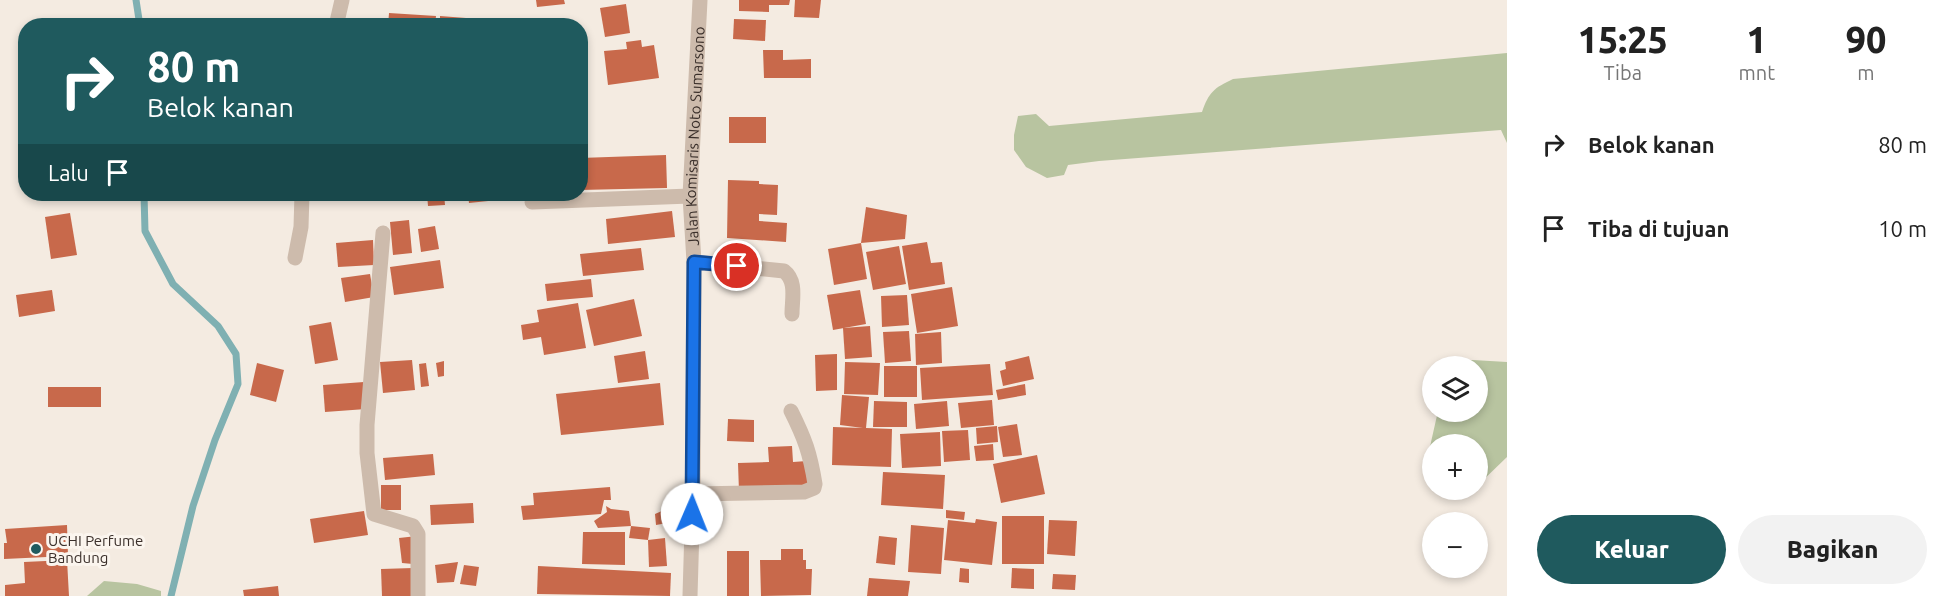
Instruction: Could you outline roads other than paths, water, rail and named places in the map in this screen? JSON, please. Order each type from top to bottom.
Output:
[{"type":"street","points":[[338,18],[342,0]]},
{"type":"street","name":"Jalan Komisaris Noto Sumarsono","points":[[690,596],[694,262],[690,196],[700,0]]},
{"type":"street","points":[[588,200],[690,196]]},
{"type":"street","points":[[295,258],[301,227],[302,201]]},
{"type":"street","points":[[532,202],[558,201]]},
{"type":"street","points":[[383,233],[371,366],[367,453],[374,514],[413,526],[418,534],[418,596]]},
{"type":"street","points":[[694,262],[784,271],[789,275],[793,285],[792,314]]},
{"type":"street","points":[[693,494],[804,492],[814,488],[816,484],[809,450],[791,411]]},
{"type":"waterway","points":[[136,0],[139,18]]},
{"type":"waterway","points":[[144,201],[145,231],[173,284],[218,326],[236,354],[238,384],[215,440],[193,506],[171,596]]},
{"type":"place","name":"UCHI Perfume Bandung","points":[[36,549]]}]
